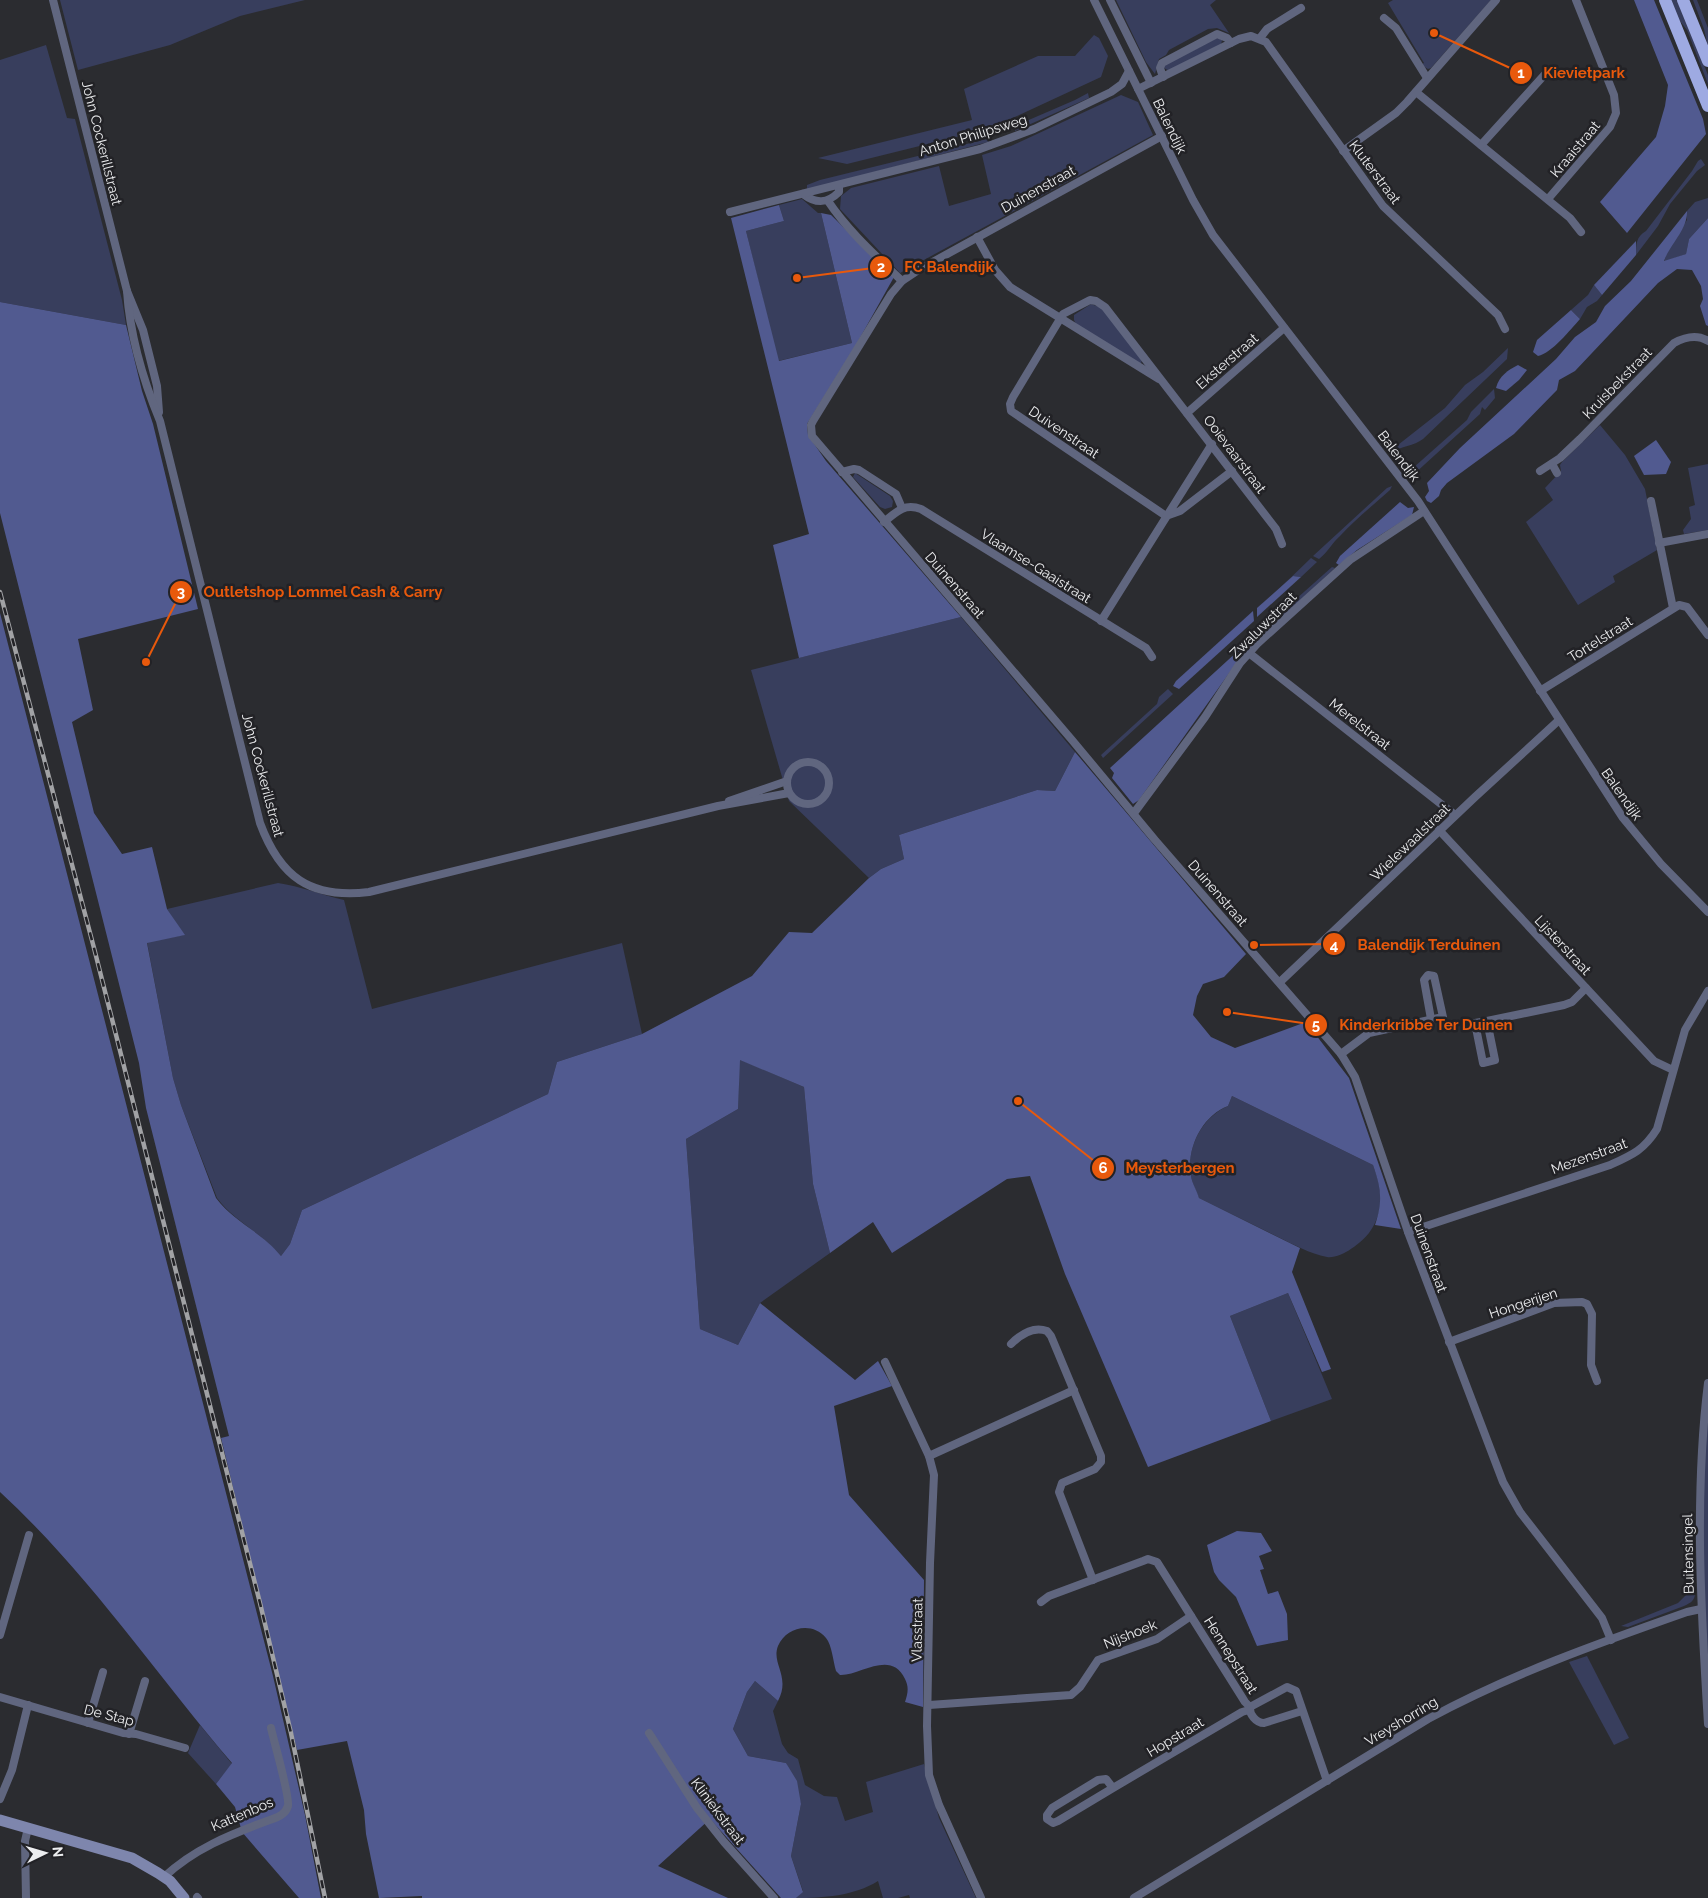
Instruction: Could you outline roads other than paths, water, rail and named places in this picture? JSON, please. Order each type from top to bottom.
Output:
[{"type":"highway","points":[[1665,0],[1708,106]]},
{"type":"highway","points":[[1683,0],[1708,61]]},
{"type":"main road","points":[[0,1820],[132,1858],[164,1877],[184,1898]]},
{"type":"street","name":"John Cockerillstraat","points":[[54,0],[127,291],[143,330],[157,386],[160,422],[260,823],[274,855],[296,878],[310,886],[338,894],[369,892],[718,806],[789,793],[796,801],[801,803],[816,803],[827,794],[830,780],[823,768],[811,762],[798,765],[792,769],[787,781],[741,796],[718,806]]},
{"type":"street","name":"Balendijk","points":[[1094,0],[1193,200],[1213,235],[1424,511],[1558,721],[1637,837],[1708,912]]},
{"type":"street","points":[[1110,0],[1151,83]]},
{"type":"street","points":[[1343,151],[1396,113],[1496,0]]},
{"type":"street","name":"Kraaistraat","points":[[1548,199],[1610,127],[1616,112],[1614,95],[1576,0]]},
{"type":"street","points":[[1138,89],[1231,43],[1252,36],[1260,38],[1267,29],[1301,8]]},
{"type":"street","points":[[1384,18],[1396,28],[1427,78]]},
{"type":"street","points":[[1163,77],[1160,68],[1162,63],[1218,34],[1227,38],[1231,43]]},
{"type":"street","name":"Kluterstraat","points":[[1260,38],[1270,47],[1383,206],[1498,315],[1505,329]]},
{"type":"street","name":"Anton Philipsweg","points":[[730,212],[970,152],[1034,130],[1111,92],[1122,84],[1129,71]]},
{"type":"street","points":[[1481,145],[1547,72]]},
{"type":"street","points":[[1416,92],[1548,199],[1570,218],[1581,232]]},
{"type":"street","name":"Duinenstraat","points":[[1162,136],[977,237],[902,281],[891,294],[811,425],[812,436],[1155,840],[1341,1054],[1354,1078],[1408,1232],[1503,1482],[1525,1520],[1602,1618],[1611,1640]]},
{"type":"street","points":[[803,194],[813,201],[828,201],[839,192],[839,185]]},
{"type":"street","points":[[828,201],[856,235],[902,281]]},
{"type":"street","name":"Ooievaarstraat","points":[[977,237],[994,270],[1010,287],[1164,382]]},
{"type":"street","name":"Ooievaarstraat","points":[[1060,319],[1064,314],[1084,302],[1090,300],[1100,303],[1212,444],[1276,529],[1282,544]]},
{"type":"street","name":"Duivenstraat","points":[[1060,319],[1013,397],[1010,410],[1166,516]]},
{"type":"street","name":"Eksterstraat","points":[[1187,413],[1284,328]]},
{"type":"street","name":"Kruisbekstraat","points":[[1540,471],[1552,464],[1610,410],[1674,342],[1695,337],[1701,337],[1708,341]]},
{"type":"street","points":[[1101,621],[1212,444]]},
{"type":"street","points":[[1552,464],[1557,473]]},
{"type":"street","points":[[842,472],[854,469],[859,470],[896,494],[902,508],[884,522]]},
{"type":"street","points":[[1166,516],[1180,511],[1232,471]]},
{"type":"street","points":[[1651,501],[1673,608],[1679,605],[1686,607],[1708,635]]},
{"type":"street","name":"Vlaamse-Gaaistraat","points":[[902,508],[909,506],[921,510],[1146,648],[1152,657]]},
{"type":"street","name":"Zwaluwstraat","points":[[1134,813],[1205,717],[1240,663],[1249,653],[1350,560],[1424,511]]},
{"type":"street","points":[[1659,543],[1708,534]]},
{"type":"street","name":"Tortelstraat","points":[[1540,692],[1673,608]]},
{"type":"street","name":"Merelstraat","points":[[1249,653],[1455,815]]},
{"type":"street","name":"Wielewaalstraat","points":[[1280,982],[1439,830],[1558,721]]},
{"type":"street","points":[[787,781],[789,793]]},
{"type":"street","name":"Lijsterstraat","points":[[1439,830],[1654,1061],[1673,1070]]},
{"type":"street","points":[[1341,1054],[1369,1033],[1431,1020],[1443,1017],[1434,976],[1428,974],[1424,980],[1431,1020]]},
{"type":"street","points":[[1487,1021],[1495,1060],[1483,1062],[1475,1024],[1487,1021],[1569,1004],[1586,988]]},
{"type":"street","name":"Mezenstraat","points":[[1408,1232],[1610,1165],[1640,1150],[1649,1142],[1657,1128],[1684,1030],[1708,991]]},
{"type":"street","name":"Hongerijen","points":[[1449,1342],[1554,1303],[1582,1302],[1587,1304],[1592,1314],[1591,1366],[1597,1381]]},
{"type":"street","points":[[1011,1344],[1018,1337],[1034,1329],[1047,1331],[1099,1450],[1101,1462],[1095,1469],[1062,1483],[1059,1492],[1093,1580]]},
{"type":"street","name":"Vlasstraat","points":[[885,1362],[933,1466],[927,1762],[929,1775],[939,1805],[981,1898]]},
{"type":"street","name":"Buitensingel","points":[[1708,1383],[1700,1486],[1701,1609],[1708,1724]]},
{"type":"street","points":[[929,1456],[1074,1390]]},
{"type":"street","points":[[0,1635],[28,1535]]},
{"type":"street","points":[[1041,1602],[1049,1596],[1142,1560],[1152,1560],[1160,1565],[1191,1616]]},
{"type":"street","name":"Vreyshorring","points":[[1134,1898],[1428,1719],[1471,1696],[1545,1664],[1687,1612],[1701,1609]]},
{"type":"street","name":"Nijshoek","points":[[928,1705],[1071,1695],[1080,1687],[1098,1660],[1157,1639],[1191,1616]]},
{"type":"street","name":"Hennepstraat","points":[[1191,1616],[1260,1723],[1302,1711]]},
{"type":"street","points":[[88,1723],[103,1672]]},
{"type":"street","points":[[129,1734],[145,1681]]},
{"type":"street","name":"Hennepstraat","points":[[1250,1708],[1287,1687],[1296,1690],[1327,1780]]},
{"type":"street","name":"De Stap","points":[[0,1697],[88,1723],[185,1748]]},
{"type":"street","points":[[0,1799],[12,1770],[28,1705]]},
{"type":"street","name":"Hopstraat","points":[[1114,1788],[1106,1779],[1098,1780],[1052,1808],[1047,1815],[1047,1819],[1053,1823],[1058,1821],[1250,1708]]},
{"type":"street","name":"Kattenbos","points":[[164,1877],[180,1863],[210,1844],[275,1818],[286,1810],[288,1805],[287,1793],[271,1728]]},
{"type":"street","name":"Kliniekstraat","points":[[649,1734],[697,1808],[724,1842],[774,1898]]},
{"type":"street","points":[[26,1898],[25,1841],[28,1828]]},
{"type":"railway","points":[[0,592],[94,948],[260,1603],[291,1733],[325,1898]]},
{"type":"place","name":"Kievietpark","points":[[1434,33]]},
{"type":"place","name":"FC Balendijk","points":[[797,278]]},
{"type":"place","name":"Outletshop Lommel Cash & Carry","points":[[146,662]]},
{"type":"place","name":"Balendijk Terduinen","points":[[1254,945]]},
{"type":"place","name":"Kinderkribbe Ter Duinen","points":[[1227,1012]]},
{"type":"place","name":"Meysterbergen","points":[[1018,1101]]}]
